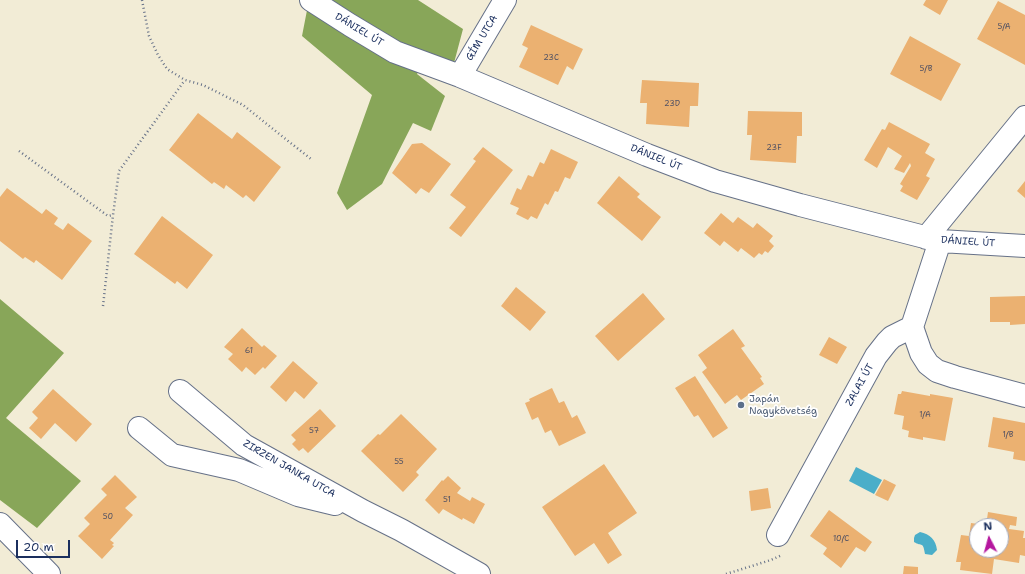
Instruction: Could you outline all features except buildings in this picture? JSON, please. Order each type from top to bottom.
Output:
[{"type":"street","name":"DÁNIEL ÚT","points":[[311,0],[396,52],[460,76],[647,155],[715,181],[800,205],[933,239],[1025,246]]},
{"type":"street","name":"GÍM UTCA","points":[[460,76],[505,0]]},
{"type":"street","points":[[1025,117],[933,239],[912,327],[928,364],[937,371],[955,378],[1025,396]]},
{"type":"street","name":"ZALAI ÚT","points":[[778,535],[876,356],[892,337],[912,327]]},
{"type":"street","name":"ZIRZEN JANKA UTCA","points":[[180,391],[244,445],[363,512],[401,530],[479,574]]},
{"type":"street","name":"ZIRZEN JANKA UTCA","points":[[138,428],[172,455],[239,470],[298,495],[363,512]]},
{"type":"street","points":[[0,524],[48,574]]},
{"type":"path","points":[[142,0],[149,36],[167,69],[185,80],[203,85],[243,105],[312,159]]},
{"type":"path","points":[[103,306],[119,171],[185,80]]},
{"type":"path","points":[[19,151],[108,216],[113,215]]},
{"type":"green space","points":[[309,0],[418,0],[463,29],[454,63],[426,56],[417,74],[445,96],[431,131],[413,123],[382,184],[347,210],[337,193],[372,95],[302,36]]},
{"type":"green space","points":[[0,299],[64,353],[6,418],[81,481],[37,528],[0,500]]},
{"type":"water","points":[[856,467],[882,480],[874,494],[849,481]]},
{"type":"water","points":[[920,532],[927,534],[934,540],[937,550],[932,555],[925,554],[923,546],[914,542],[915,535]]},
{"type":"place","name":"Japán Nagykövetség","points":[[741,405]]}]
